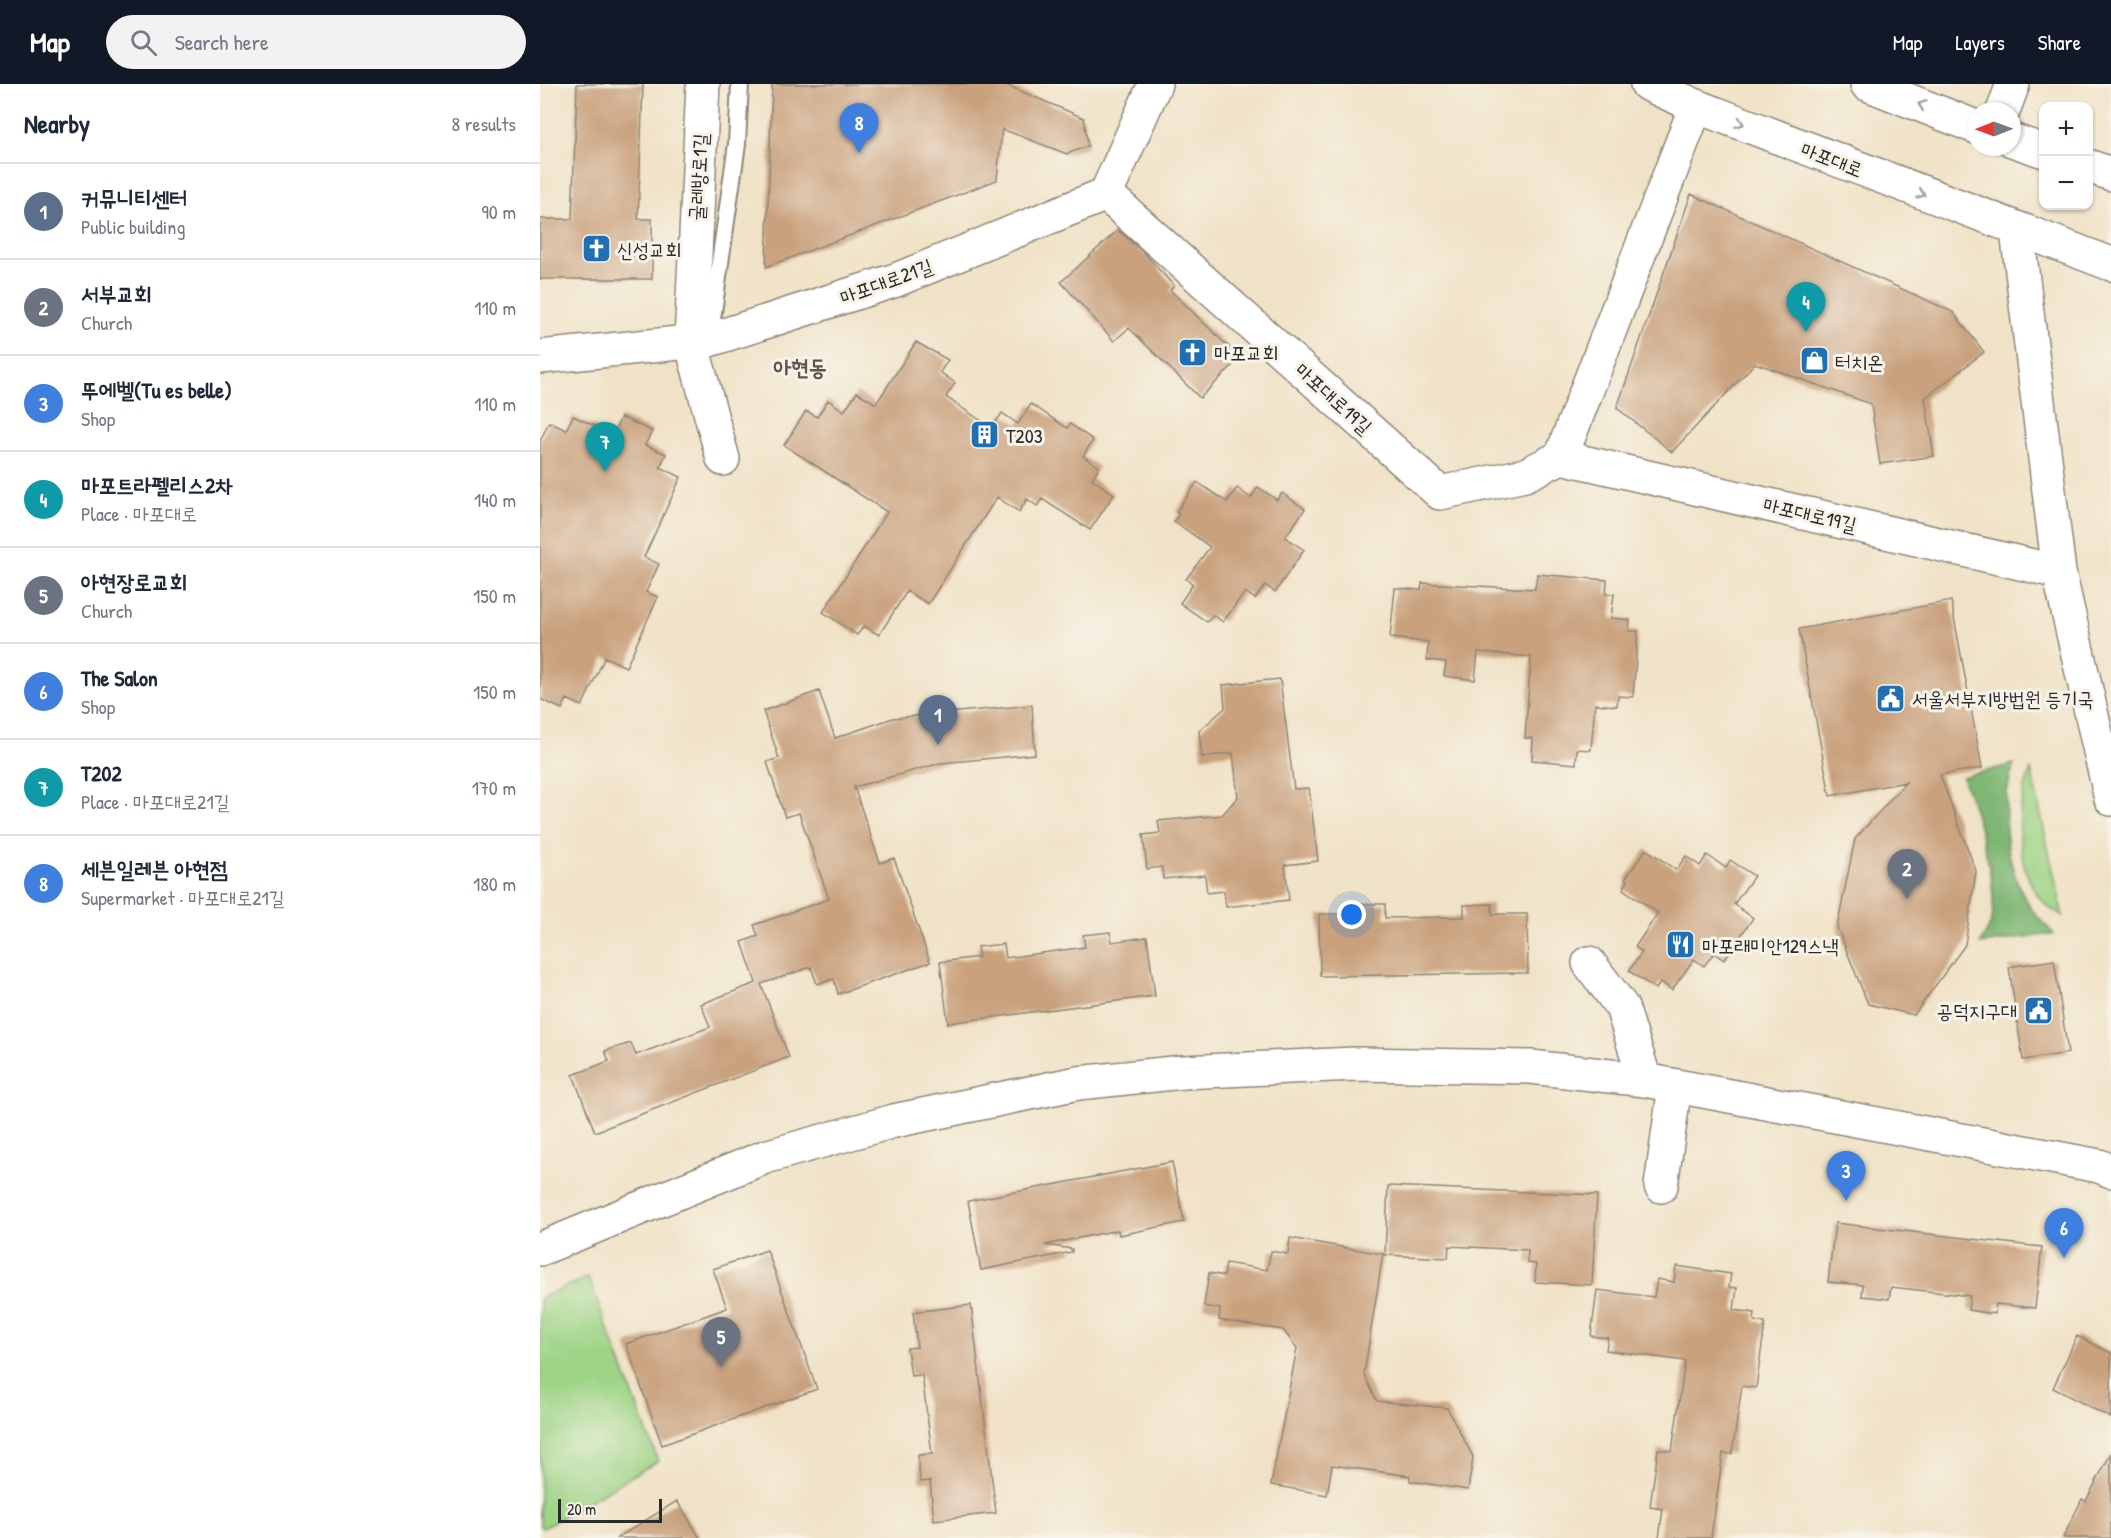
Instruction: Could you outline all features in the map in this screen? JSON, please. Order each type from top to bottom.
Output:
[{"type":"street","name":"굴레방로1길","points":[[703,84],[700,341],[723,459]]},
{"type":"street","points":[[1106,194],[1155,84]]},
{"type":"street","name":"마포대로","points":[[1647,84],[1696,106],[2017,231],[2106,262]]},
{"type":"street","points":[[1867,84],[1967,123]]},
{"type":"street","points":[[2006,102],[2013,84]]},
{"type":"street","points":[[1561,457],[1696,106]]},
{"type":"street","points":[[2021,143],[2039,150]]},
{"type":"street","points":[[2093,168],[2111,174]]},
{"type":"street","name":"마포대로21길","points":[[540,357],[700,341],[896,280],[1106,194]]},
{"type":"street","name":"마포대로19길","points":[[1106,194],[1440,494],[1526,475],[1561,457],[2059,572]]},
{"type":"street","points":[[2017,231],[2059,572],[2111,799]]},
{"type":"street","points":[[1589,963],[1622,1007],[1660,1083],[1661,1186]]},
{"type":"street","points":[[540,1249],[765,1157],[939,1110],[1078,1083],[1183,1072],[1355,1064],[1531,1067],[1660,1083],[2107,1161]]},
{"type":"lane","points":[[700,341],[737,144],[740,84]]},
{"type":"green space","points":[[2014,764],[2006,799],[2006,836],[2009,854],[2014,872],[2029,905],[2054,934],[1980,944],[1992,919],[1992,887],[1979,827],[1962,777]]},
{"type":"green space","points":[[2031,770],[2063,916],[2046,905],[2034,890],[2021,850],[2021,807]]},
{"type":"green space","points":[[588,1277],[658,1461],[543,1528],[540,1526],[540,1298]]},
{"type":"building","points":[[577,84],[643,84],[638,219],[652,219],[652,279],[540,279],[540,219],[572,219]]},
{"type":"building","points":[[772,84],[1004,84],[1084,118],[1088,146],[1067,154],[1002,129],[997,180],[766,267]]},
{"type":"building","points":[[1691,194],[1953,312],[1984,352],[1925,398],[1934,456],[1880,464],[1871,404],[1755,363],[1672,452],[1617,408]]},
{"type":"building","points":[[1118,230],[1147,256],[1174,286],[1170,290],[1240,358],[1200,398],[1129,328],[1114,341],[1061,282]]},
{"type":"building","points":[[916,342],[948,360],[940,372],[955,383],[946,397],[992,428],[1002,413],[1018,424],[1031,404],[1067,428],[1070,424],[1093,440],[1083,456],[1099,467],[1092,479],[1114,494],[1090,530],[1042,499],[1037,506],[1027,499],[1019,512],[997,497],[928,604],[907,591],[879,635],[864,626],[857,635],[823,612],[887,512],[784,445],[806,411],[817,417],[828,400],[844,411],[857,392],[876,404]]},
{"type":"building","points":[[573,416],[613,434],[621,417],[652,431],[645,445],[666,454],[660,467],[681,477],[644,557],[659,564],[646,592],[658,597],[626,667],[605,657],[582,706],[567,699],[562,709],[540,699],[540,441],[549,422],[566,430]]},
{"type":"building","points":[[1197,482],[1227,502],[1237,488],[1251,498],[1258,487],[1277,500],[1282,493],[1305,509],[1285,537],[1304,550],[1275,592],[1265,585],[1255,599],[1245,592],[1223,622],[1213,615],[1207,622],[1180,603],[1193,584],[1186,579],[1210,547],[1174,521],[1179,514],[1176,512]]},
{"type":"building","points":[[1537,574],[1607,580],[1606,594],[1614,594],[1611,618],[1630,620],[1629,631],[1638,631],[1633,697],[1618,696],[1617,706],[1595,704],[1591,750],[1577,749],[1576,764],[1532,760],[1533,738],[1525,738],[1531,657],[1478,652],[1475,680],[1444,676],[1446,662],[1427,660],[1428,642],[1390,638],[1395,588],[1421,590],[1422,583],[1535,589]]},
{"type":"building","points":[[1951,601],[1982,768],[1940,775],[1976,871],[1965,945],[1914,1015],[1868,1004],[1837,927],[1855,839],[1906,782],[1830,796],[1799,629]]},
{"type":"building","points":[[1280,679],[1294,789],[1309,788],[1318,861],[1285,865],[1289,900],[1226,907],[1224,891],[1207,893],[1205,875],[1163,879],[1162,867],[1147,869],[1143,835],[1160,833],[1158,821],[1222,815],[1238,797],[1233,753],[1202,757],[1199,731],[1225,708],[1223,685]]},
{"type":"building","points":[[819,691],[835,738],[893,718],[1032,705],[1035,754],[941,763],[854,787],[880,863],[894,858],[930,962],[838,994],[834,979],[817,984],[811,967],[761,984],[789,1057],[595,1132],[573,1075],[609,1061],[605,1051],[631,1043],[636,1055],[710,1027],[701,1004],[756,983],[742,942],[758,936],[754,925],[829,899],[799,813],[785,817],[767,762],[779,758],[763,711]]},
{"type":"building","points":[[1646,849],[1676,870],[1686,856],[1700,866],[1707,855],[1726,868],[1730,860],[1754,876],[1734,904],[1753,918],[1724,960],[1714,953],[1704,966],[1694,959],[1672,990],[1661,982],[1656,989],[1629,971],[1642,952],[1635,947],[1658,913],[1623,889],[1628,881],[1625,879]]},
{"type":"building","points":[[1358,904],[1385,904],[1385,918],[1464,917],[1464,905],[1492,904],[1492,914],[1527,914],[1528,973],[1320,976],[1319,914],[1358,914]]},
{"type":"building","points":[[1110,932],[1112,942],[1147,937],[1155,996],[948,1023],[940,962],[979,957],[977,947],[1004,944],[1006,958],[1085,947],[1083,935]]},
{"type":"building","name":"공덕지구대","points":[[2054,960],[2068,1053],[2023,1060],[2009,967]]},
{"type":"building","points":[[1172,1162],[1184,1222],[1119,1235],[1118,1230],[1045,1245],[1072,1249],[1072,1252],[981,1270],[968,1201]]},
{"type":"building","points":[[1388,1186],[1597,1195],[1592,1285],[1535,1282],[1536,1264],[1527,1263],[1528,1250],[1449,1246],[1448,1258],[1385,1255]]},
{"type":"building","points":[[1835,1223],[2042,1247],[2035,1308],[1996,1304],[1995,1314],[1968,1310],[1970,1296],[1891,1287],[1889,1299],[1862,1296],[1863,1285],[1828,1282]]},
{"type":"building","points":[[1290,1238],[1383,1254],[1364,1374],[1377,1401],[1447,1408],[1473,1457],[1468,1490],[1410,1481],[1410,1476],[1332,1465],[1327,1495],[1271,1485],[1297,1348],[1283,1330],[1219,1320],[1220,1309],[1204,1306],[1209,1273],[1224,1276],[1226,1263],[1267,1270],[1271,1251],[1288,1254]]},
{"type":"building","points":[[767,1250],[817,1389],[662,1445],[626,1344],[727,1308],[713,1269]]},
{"type":"building","points":[[1676,1266],[1731,1274],[1729,1287],[1737,1288],[1734,1310],[1755,1313],[1754,1321],[1765,1323],[1756,1388],[1742,1386],[1732,1454],[1723,1453],[1711,1538],[1659,1538],[1663,1509],[1650,1507],[1658,1449],[1672,1451],[1685,1361],[1606,1350],[1608,1338],[1591,1336],[1597,1290],[1654,1297],[1657,1279],[1674,1282]]},
{"type":"building","points":[[971,1305],[996,1513],[934,1520],[930,1481],[920,1482],[918,1455],[932,1454],[922,1375],[911,1376],[907,1348],[917,1347],[913,1312]]},
{"type":"building","points":[[2077,1336],[2111,1353],[2111,1418],[2053,1388]]},
{"type":"building","points":[[2111,1453],[2111,1538],[2063,1538],[2082,1499],[2086,1501]]},
{"type":"building","points":[[677,1501],[700,1538],[617,1538]]},
{"type":"place","name":"세븐일레븐 아현점","points":[[859,153]]},
{"type":"place","name":"신성교회","points":[[596,249]]},
{"type":"place","name":"마포트라펠리스2차","points":[[1806,332]]},
{"type":"place","name":"마포교회","points":[[1193,352]]},
{"type":"place","name":"터치온","points":[[1814,361]]},
{"type":"place","name":"T203","points":[[985,435]]},
{"type":"place","name":"T202","points":[[605,472]]},
{"type":"place","name":"서울서부지방법원 등기국","points":[[1891,698]]},
{"type":"place","name":"커뮤니티센터","points":[[938,745]]},
{"type":"place","name":"서부교회","points":[[1907,899]]},
{"type":"place","name":"마포래미안129스낵","points":[[1681,945]]},
{"type":"place","name":"공덕지구대","points":[[2038,1010]]},
{"type":"place","name":"뚜에벨(Tu es belle)","points":[[1846,1201]]},
{"type":"place","name":"The Salon","points":[[2064,1258]]},
{"type":"place","name":"아현장로교회","points":[[721,1367]]},
{"type":"district","name":"아현동","points":[[800,367]]}]
